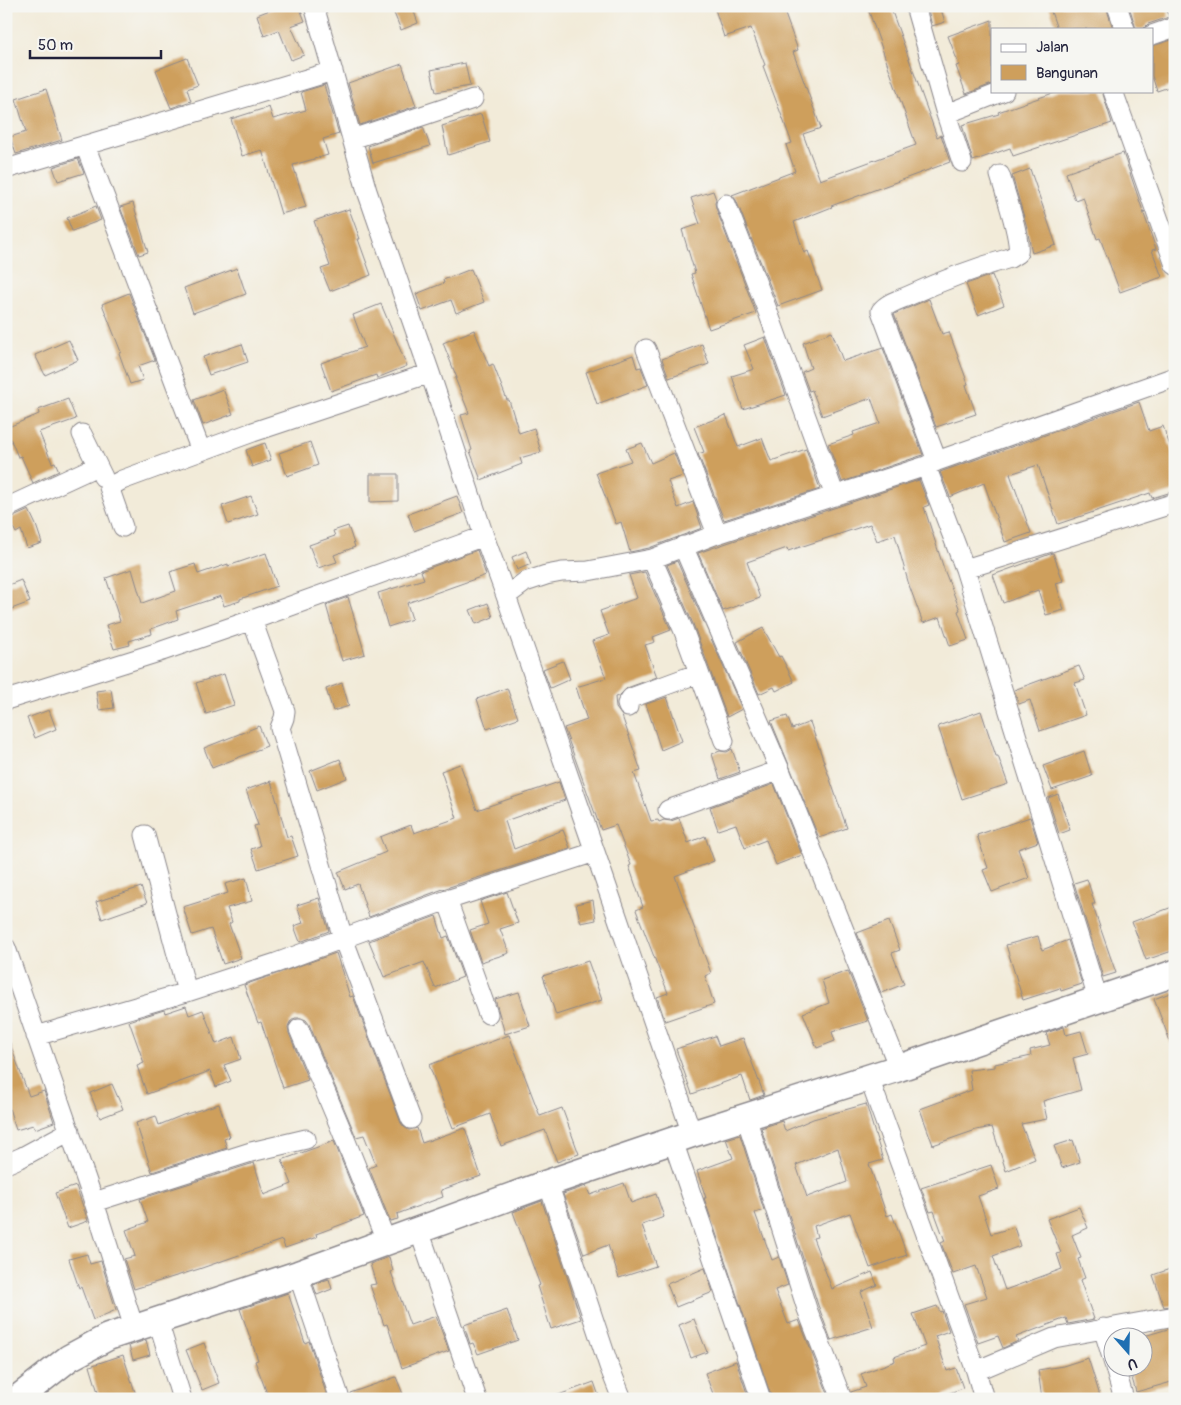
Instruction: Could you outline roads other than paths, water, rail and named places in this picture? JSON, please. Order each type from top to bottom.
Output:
[{"type":"street","points":[[314,6],[367,191],[484,536],[596,852],[761,1399]]},
{"type":"street","points":[[915,6],[962,162]]},
{"type":"street","points":[[1117,6],[1125,28]]},
{"type":"street","points":[[1154,34],[1175,28]]},
{"type":"street","points":[[6,169],[333,71]]},
{"type":"street","points":[[946,114],[1001,92]]},
{"type":"street","points":[[1113,92],[1175,265]]},
{"type":"street","points":[[352,139],[473,99]]},
{"type":"street","points":[[85,144],[200,451]]},
{"type":"street","points":[[1000,175],[1017,234],[1018,253],[1010,258],[932,285],[890,304],[881,311],[965,569],[1098,999]]},
{"type":"street","points":[[726,204],[768,312],[835,496]]},
{"type":"street","points":[[646,349],[717,534]]},
{"type":"street","points":[[109,487],[122,480],[253,432],[430,373]]},
{"type":"street","points":[[506,596],[525,582],[546,575],[588,571],[652,558],[717,534],[931,464],[1175,377]]},
{"type":"street","points":[[82,434],[109,487],[123,527]]},
{"type":"street","points":[[6,508],[97,466]]},
{"type":"street","points":[[965,569],[1175,503]]},
{"type":"street","points":[[6,700],[153,654],[484,536]]},
{"type":"street","points":[[683,546],[780,770],[899,1068]]},
{"type":"street","points":[[652,558],[683,630],[724,741]]},
{"type":"street","points":[[252,620],[285,711],[280,728],[343,938],[411,1119]]},
{"type":"street","points":[[628,707],[627,704],[631,698],[699,673]]},
{"type":"street","points":[[668,810],[780,770]]},
{"type":"street","points":[[145,835],[187,992]]},
{"type":"street","points":[[36,1036],[187,992],[276,963],[447,900],[596,852]]},
{"type":"street","points":[[447,900],[488,1014]]},
{"type":"street","points":[[6,948],[13,988],[36,1036],[94,1202],[146,1325],[182,1399]]},
{"type":"street","points":[[25,1396],[69,1358],[108,1337],[298,1274],[548,1183],[899,1068],[1175,973]]},
{"type":"street","points":[[299,1029],[386,1241]]},
{"type":"street","points":[[869,1078],[976,1371],[984,1399]]},
{"type":"street","points":[[746,1117],[807,1309],[842,1399]]},
{"type":"street","points":[[6,1164],[70,1131]]},
{"type":"street","points":[[94,1202],[251,1152],[306,1139]]},
{"type":"street","points":[[548,1183],[609,1366],[622,1399]]},
{"type":"street","points":[[419,1230],[477,1399]]},
{"type":"street","points":[[298,1274],[340,1399]]},
{"type":"street","points":[[976,1371],[1054,1338],[1175,1316]]},
{"type":"street","points":[[1118,1378],[1124,1399]]}]
